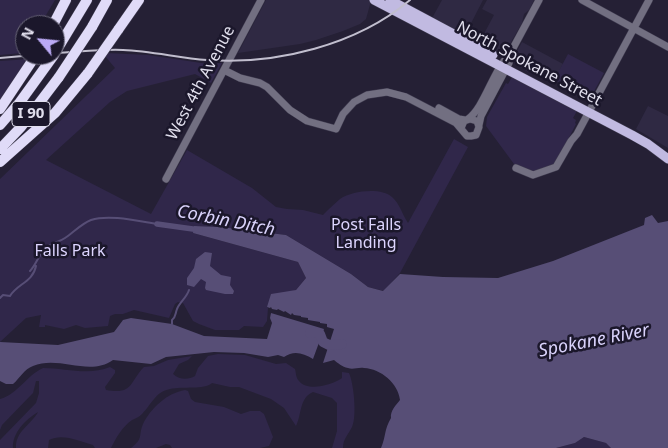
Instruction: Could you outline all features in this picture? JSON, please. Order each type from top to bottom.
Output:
[{"type":"highway","points":[[58,15],[66,0]]},
{"type":"highway","name":"I 90","points":[[65,37],[87,0]]},
{"type":"highway","name":"I 90","points":[[0,149],[21,127],[59,77],[92,27],[107,0]]},
{"type":"highway","points":[[0,162],[55,113],[88,73],[139,0]]},
{"type":"highway","points":[[0,109],[30,65]]},
{"type":"highway","name":"I 90","points":[[0,125],[47,65]]},
{"type":"main road","name":"North Spokane Street","points":[[374,0],[505,64]]},
{"type":"main road","name":"North Spokane Street","points":[[390,0],[590,110],[648,144],[668,159]]},
{"type":"main road","name":"North Spokane Street","points":[[590,110],[642,134],[668,152]]},
{"type":"street","name":"West 4th Avenue","points":[[166,179],[261,0]]},
{"type":"street","points":[[334,128],[354,102],[371,94],[386,92],[410,98],[456,123],[464,135],[472,136],[477,133],[481,116],[505,64],[539,0]]},
{"type":"street","points":[[582,0],[668,47]]},
{"type":"street","points":[[516,168],[533,175],[556,167],[590,110],[649,0]]},
{"type":"street","points":[[461,128],[462,123],[476,110],[505,64]]},
{"type":"street","points":[[224,70],[240,78],[264,85],[299,116],[315,124],[334,128]]},
{"type":"street","points":[[334,128],[338,113],[348,101],[366,90],[381,87],[404,90],[457,118],[475,120],[479,125]]},
{"type":"shaded area","points":[[266,0],[371,1],[366,19],[360,24],[343,31],[300,44],[238,53]]},
{"type":"shaded area","points":[[442,0],[483,0],[465,35],[431,20]]},
{"type":"shaded area","points":[[487,0],[534,0],[529,10],[524,14],[522,23],[503,56],[498,56],[479,43],[494,15],[482,9]]},
{"type":"shaded area","points":[[522,42],[563,64],[553,82],[534,72],[528,72],[514,63],[514,57]]},
{"type":"shaded area","points":[[648,106],[668,116],[668,148],[636,129]]},
{"type":"green space","points":[[0,0],[55,0],[46,15],[15,15],[15,54],[0,55]]},
{"type":"green space","name":"Falls Park","points":[[107,53],[148,55],[208,64],[222,63],[211,83],[195,74],[127,91],[110,102],[46,160],[151,214],[187,150],[252,188],[276,207],[303,210],[323,215],[345,196],[358,192],[374,191],[392,197],[408,223],[454,139],[468,147],[400,273],[384,291],[368,287],[351,274],[286,235],[221,227],[195,226],[193,233],[298,262],[306,278],[296,290],[267,307],[267,321],[263,327],[244,326],[239,330],[215,330],[193,321],[183,303],[178,302],[175,304],[169,318],[134,310],[110,316],[108,326],[85,328],[76,325],[64,329],[45,325],[45,327],[39,327],[41,315],[26,318],[0,342],[0,179],[115,68],[105,56]]},
{"type":"green space","points":[[568,54],[604,73],[591,97],[588,95],[587,97],[554,80]]},
{"type":"green space","points":[[15,60],[15,65],[26,65],[0,103],[0,61]]},
{"type":"green space","points":[[512,77],[577,111],[573,118],[576,120],[576,124],[555,165],[531,172],[514,164],[486,126],[487,117],[506,83],[508,84]]},
{"type":"green space","points":[[218,354],[245,355],[276,364],[286,363],[295,369],[299,381],[314,387],[326,385],[342,378],[342,372],[349,373],[355,408],[354,422],[343,448],[332,448],[337,431],[337,403],[332,398],[313,392],[308,395],[303,402],[296,426],[284,408],[271,399],[239,387],[212,383],[199,387],[175,388],[161,393],[139,417],[125,426],[111,448],[95,448],[93,445],[60,437],[49,440],[48,448],[16,448],[16,442],[21,432],[38,412],[29,418],[17,432],[13,448],[0,448],[0,440],[36,403],[39,393],[39,381],[36,381],[33,393],[2,425],[0,430],[0,399],[12,393],[43,368],[94,371],[110,367],[115,370],[115,373],[105,387],[106,390],[122,391],[130,386],[144,367],[192,356],[179,364],[173,374],[184,379],[190,378],[195,376],[198,368],[208,356]]},
{"type":"green space","points":[[185,390],[188,391],[191,399],[195,402],[224,407],[241,414],[250,411],[260,411],[264,414],[273,437],[269,446],[260,448],[172,448],[166,444],[156,448],[131,448],[139,439],[143,424],[150,412],[172,394]]},
{"type":"green space","points":[[584,437],[606,443],[611,448],[556,448],[575,443]]},
{"type":"water","name":"Spokane River","points":[[652,215],[658,223],[668,221],[668,448],[611,448],[606,443],[584,437],[575,443],[556,448],[381,448],[392,411],[400,400],[396,388],[388,378],[370,369],[350,369],[334,360],[323,363],[334,329],[327,327],[327,324],[267,307],[271,294],[296,290],[306,278],[298,262],[193,233],[194,226],[221,227],[286,235],[351,274],[368,287],[383,291],[400,274],[498,278],[553,261],[644,225],[645,218]]},
{"type":"water","points":[[205,252],[212,253],[210,266],[221,275],[231,277],[230,285],[234,291],[233,294],[206,290],[206,282],[201,279],[194,287],[187,285],[187,278],[194,268],[196,259]]},
{"type":"water","points":[[271,313],[324,329],[313,359],[298,353],[284,357],[278,355],[268,357],[244,353],[214,352],[166,357],[151,364],[113,360],[104,365],[94,367],[43,363],[27,369],[13,384],[6,384],[0,381],[0,342],[58,345],[114,332],[123,320],[131,318],[172,324],[204,336],[267,339],[272,323]]},
{"type":"waterway","name":"Corbin Ditch","points":[[30,271],[47,247],[62,240],[91,220],[115,218],[157,224]]},
{"type":"waterway","name":"Corbin Ditch","points":[[157,224],[200,230]]},
{"type":"waterway","points":[[0,298],[3,295],[10,296],[32,276],[36,266]]},
{"type":"waterway","points":[[172,324],[177,309],[189,290]]},
{"type":"waterway","points":[[310,333],[320,334],[323,342],[329,345],[342,344]]},
{"type":"railway","points":[[65,52],[123,50],[196,59],[233,61],[288,55],[314,49],[366,29],[389,16],[410,0]]},
{"type":"railway","points":[[0,58],[15,57]]},
{"type":"park label","name":"Post Falls Landing","points":[[366,234]]}]
